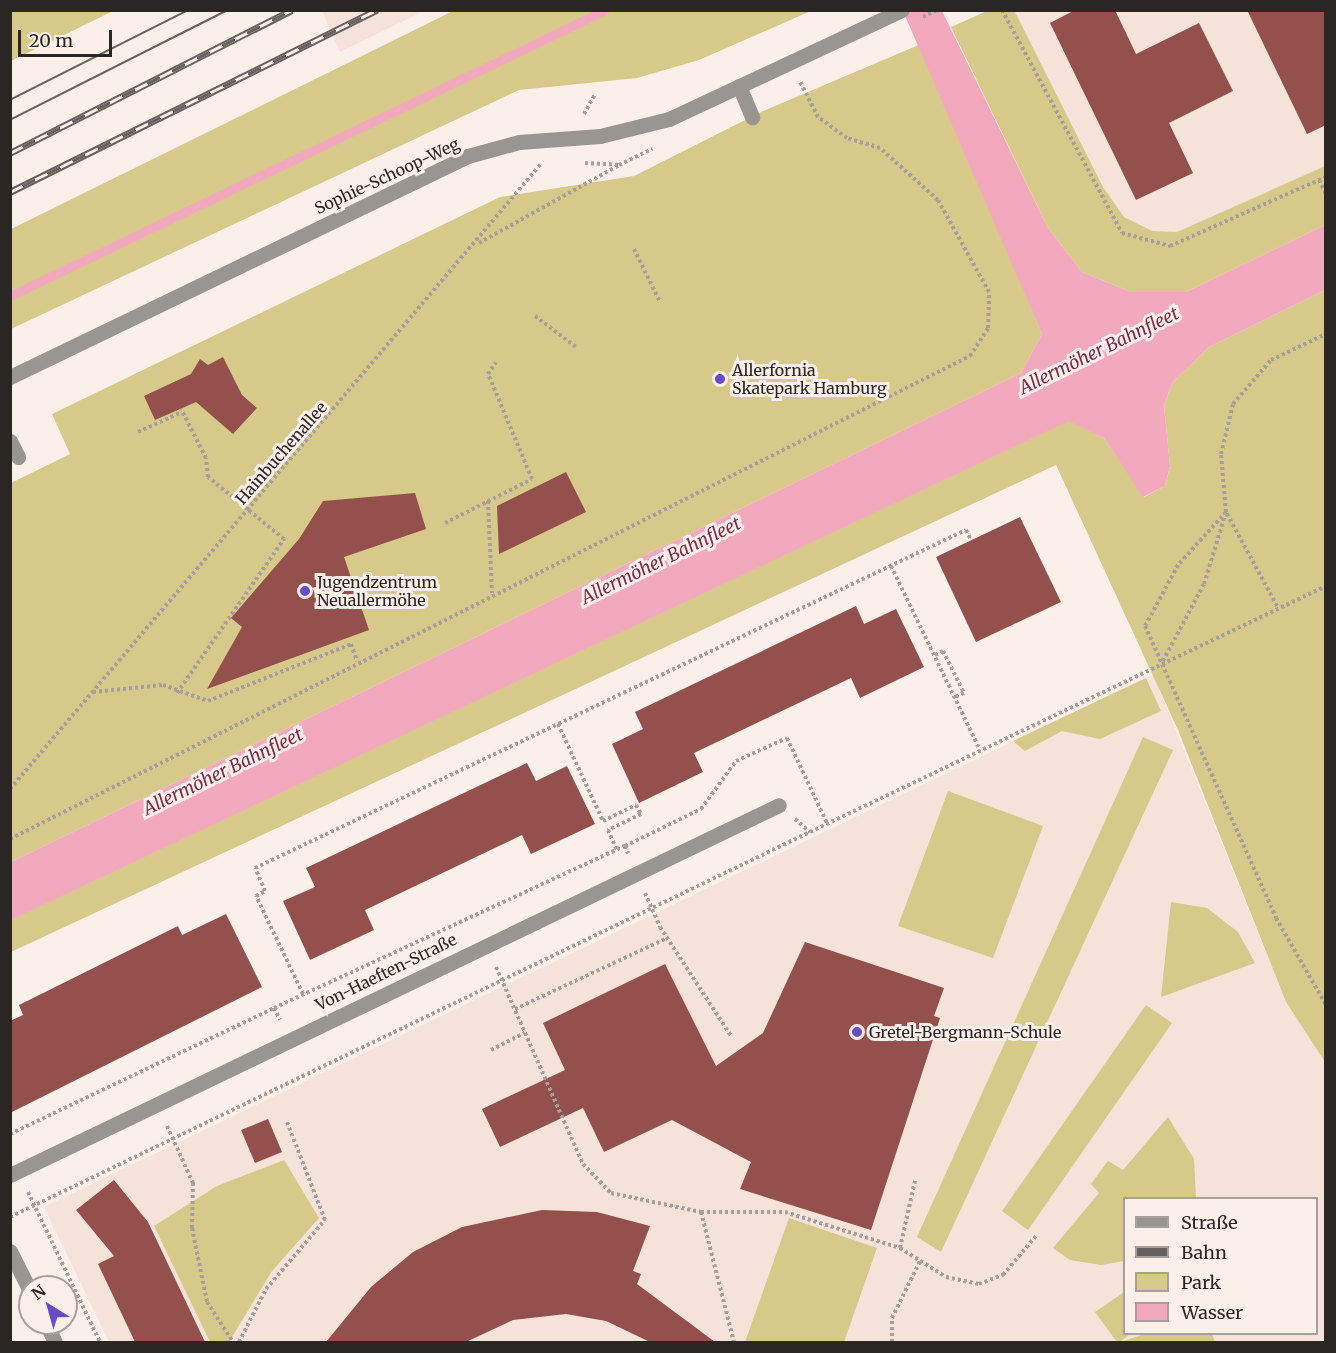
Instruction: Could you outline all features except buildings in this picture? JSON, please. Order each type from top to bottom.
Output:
[{"type":"street","name":"Sophie-Schoop-Weg","points":[[10,377],[468,156],[571,135],[600,136],[669,119],[902,10]]},
{"type":"street","points":[[739,86],[752,117]]},
{"type":"street","points":[[10,441],[18,457]]},
{"type":"street","name":"Von-Haeften-Straße","points":[[14,1173],[778,805]]},
{"type":"street","points":[[10,1251],[22,1275]]},
{"type":"path","points":[[1002,10],[1122,233],[1170,246],[1326,177]]},
{"type":"path","points":[[10,840],[357,661],[970,356],[988,328],[988,292],[938,200],[880,148],[847,138],[818,117],[791,63]]},
{"type":"path","name":"Hainbuchenallee","points":[[10,789],[571,135]]},
{"type":"path","points":[[476,245],[619,165]]},
{"type":"path","points":[[1319,180],[1326,194]]},
{"type":"path","points":[[634,249],[660,302]]},
{"type":"path","points":[[535,316],[576,347]]},
{"type":"path","points":[[1163,662],[1204,584],[1226,512],[1221,454],[1233,404],[1271,360],[1326,334]]},
{"type":"path","points":[[445,523],[532,479],[488,374],[496,362]]},
{"type":"path","points":[[138,432],[182,410],[206,458],[208,477],[284,539],[177,693]]},
{"type":"path","points":[[488,501],[492,594]]},
{"type":"path","points":[[1226,512],[1277,606]]},
{"type":"path","points":[[1226,512],[1178,565],[1144,626],[1163,662],[1276,918],[1326,1005]]},
{"type":"path","points":[[303,994],[256,896],[265,891],[255,868],[966,530],[971,540]]},
{"type":"path","points":[[891,566],[980,750]]},
{"type":"path","points":[[10,1217],[1277,606],[1326,586]]},
{"type":"path","points":[[92,692],[163,685],[177,693],[208,701],[351,644],[357,661]]},
{"type":"path","points":[[935,655],[943,651],[964,693],[955,697]]},
{"type":"path","points":[[558,724],[617,850]]},
{"type":"path","points":[[10,1134],[303,994],[701,809],[736,761],[787,738],[827,823]]},
{"type":"path","points":[[603,820],[636,805],[641,814],[608,830]]},
{"type":"path","points":[[778,805],[810,832]]},
{"type":"path","points":[[625,846],[667,939],[731,1036]]},
{"type":"path","points":[[515,1009],[667,939]]},
{"type":"path","points":[[486,944],[525,1034],[590,1171],[611,1193],[701,1212],[785,1212],[900,1248],[946,1277],[979,1284],[1003,1275],[1036,1236]]},
{"type":"path","points":[[274,1008],[289,1039]]},
{"type":"path","points":[[491,1050],[525,1034]]},
{"type":"path","points":[[157,1103],[193,1183],[192,1228],[207,1302],[233,1342]]},
{"type":"path","points":[[239,1342],[266,1289],[324,1220],[287,1122]]},
{"type":"path","points":[[14,1173],[35,1206],[100,1342]]},
{"type":"path","points":[[900,1248],[915,1182]]},
{"type":"path","points":[[701,1212],[734,1342]]},
{"type":"path","points":[[892,1342],[892,1318],[920,1261]]},
{"type":"shaded area","points":[[322,11],[424,11],[340,52]]},
{"type":"shaded area","points":[[1325,11],[1325,166],[1177,232],[1152,231],[1124,217],[1103,187],[1015,12]]},
{"type":"shaded area","name":"Gretel-Bergmann-Schule","points":[[1153,674],[1286,1002],[1325,1062],[1325,1342],[109,1342],[44,1207]]},
{"type":"green space","points":[[11,10],[113,10],[113,11],[11,61]]},
{"type":"green space","points":[[453,11],[811,11],[699,60],[637,78],[519,90],[11,329],[11,229]]},
{"type":"green space","points":[[987,11],[1015,12],[1103,187],[1124,217],[1152,231],[1177,232],[1325,166],[1325,225],[1186,292],[1131,292],[1082,272],[1048,228],[951,27]]},
{"type":"green space","points":[[921,44],[1042,334],[1021,373],[11,862],[11,483],[70,454],[52,414],[500,197],[634,176],[761,112]]},
{"type":"green space","points":[[1325,290],[1325,1062],[1286,1002],[1178,730],[1056,465],[11,952],[10,920],[1070,420],[1104,438],[1144,497],[1165,486],[1170,466],[1164,406],[1172,383],[1209,347]]},
{"type":"green space","points":[[1146,678],[1161,711],[1100,739],[1062,731],[1025,751],[1013,741]]},
{"type":"green space","points":[[1143,737],[1173,750],[941,1252],[917,1237]]},
{"type":"green space","points":[[948,791],[1043,826],[993,958],[898,926]]},
{"type":"green space","points":[[1171,902],[1207,908],[1238,932],[1255,963],[1161,997]]},
{"type":"green space","points":[[1146,1005],[1172,1023],[1028,1230],[1002,1211]]},
{"type":"green space","points":[[1168,1117],[1194,1159],[1196,1197],[1123,1197],[1123,1261],[1101,1265],[1070,1260],[1053,1248],[1099,1193],[1091,1184],[1108,1161],[1123,1170]]},
{"type":"green space","points":[[284,1160],[319,1218],[272,1271],[229,1342],[210,1342],[154,1226],[217,1186]]},
{"type":"green space","points":[[789,1218],[877,1248],[844,1342],[745,1342]]},
{"type":"green space","points":[[1123,1293],[1123,1335],[1129,1335],[1117,1342],[1095,1312]]},
{"type":"green space","points":[[1142,1335],[1212,1335],[1215,1342],[1120,1342]]},
{"type":"water","name":"Allermöher Bahnfleet","points":[[903,11],[942,11],[1048,228],[1082,272],[1131,292],[1186,292],[1325,225],[1325,290],[1209,347],[1172,383],[1164,406],[1170,466],[1165,486],[1143,497],[1104,438],[1069,421],[11,920],[11,862],[1021,373],[1042,334]]},
{"type":"waterway","points":[[10,296],[605,10]]},
{"type":"tram line","points":[[10,100],[188,10]]},
{"type":"tram line","points":[[10,120],[228,10]]},
{"type":"railway","points":[[10,153],[292,10]]},
{"type":"railway","points":[[10,192],[377,10]]},
{"type":"place","name":"Allerfornia Skatepark Hamburg","points":[[720,379]]},
{"type":"place","name":"Jugendzentrum Neuallermöhe","points":[[305,591]]},
{"type":"place","name":"Gretel-Bergmann-Schule","points":[[857,1032]]}]
